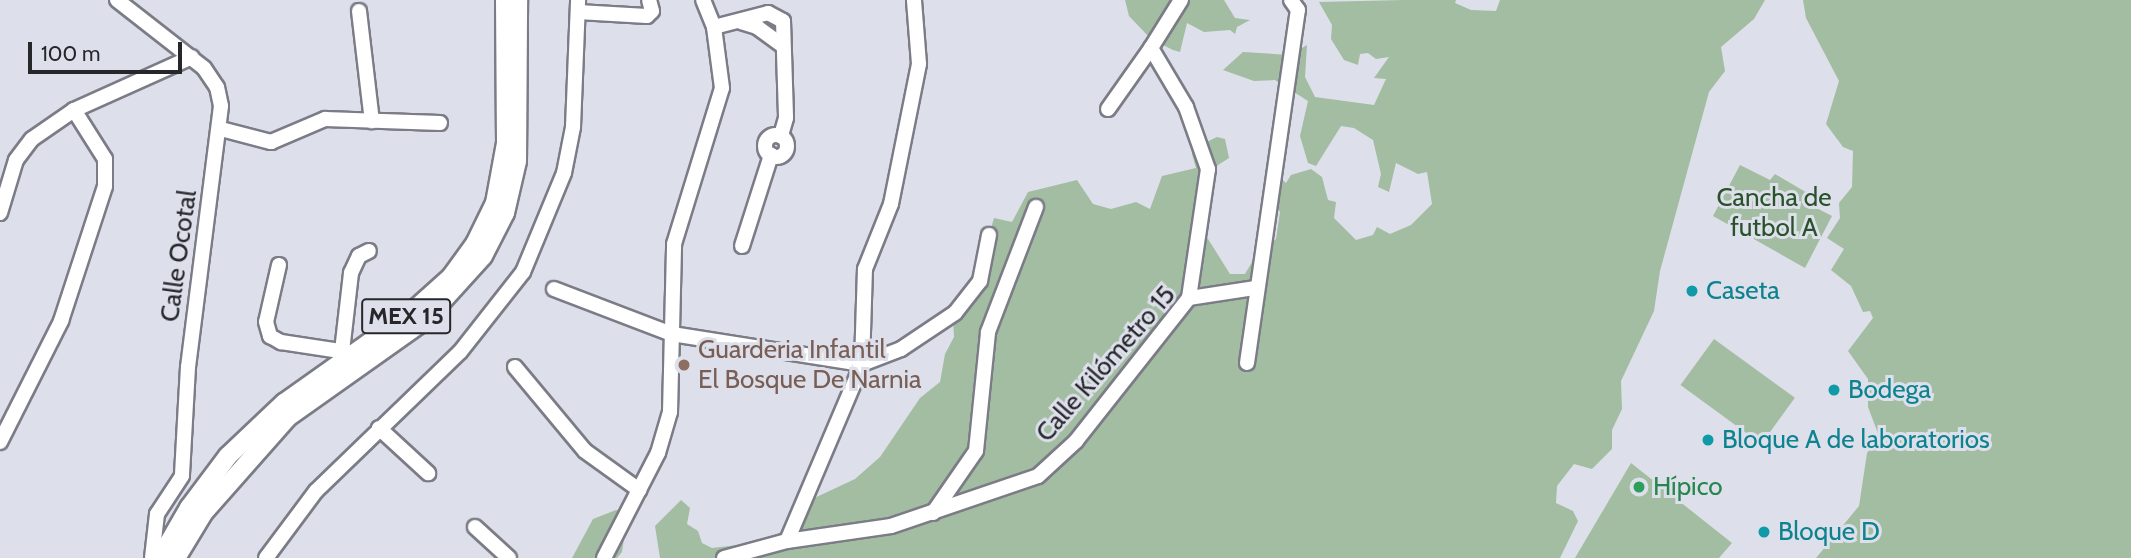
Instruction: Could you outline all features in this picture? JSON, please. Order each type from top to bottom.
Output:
[{"type":"main road","name":"MEX 15","points":[[160,558],[189,508],[228,456],[284,403],[347,352],[451,277],[475,244],[495,203],[507,128],[505,0]]},
{"type":"main road","name":"MEX 15","points":[[176,558],[204,512],[288,417],[425,320],[483,256],[505,213],[517,161],[518,0]]},
{"type":"street","name":"Calle Ocotal","points":[[117,0],[192,57],[217,87],[221,130],[188,368],[182,476],[157,513],[152,558]]},
{"type":"street","points":[[267,558],[316,491],[460,352],[523,272],[564,173],[573,127],[578,6],[647,16],[652,11],[649,0]]},
{"type":"street","points":[[604,558],[666,432],[674,244],[722,88],[714,27],[703,0]]},
{"type":"street","points":[[787,541],[862,364],[865,268],[891,204],[919,64],[914,0]]},
{"type":"street","points":[[1108,109],[1181,0]]},
{"type":"street","points":[[1247,363],[1258,299],[1255,288],[1294,5]]},
{"type":"street","points":[[359,10],[372,121]]},
{"type":"street","points":[[714,27],[741,22],[756,14],[779,16],[784,29],[782,45],[786,118],[781,136],[766,141],[771,155],[742,246]]},
{"type":"street","points":[[741,22],[757,27],[782,45]]},
{"type":"street","points":[[1151,48],[1186,107],[1208,169],[1209,182],[1189,298]]},
{"type":"street","points":[[0,213],[22,151],[74,110],[192,57]]},
{"type":"street","points":[[0,442],[7,412],[61,321],[107,176],[104,159],[74,110]]},
{"type":"street","points":[[221,130],[278,141],[325,119],[440,122]]},
{"type":"street","points":[[933,513],[976,451],[988,332],[1036,207]]},
{"type":"street","points":[[554,289],[672,334],[862,364],[901,349],[955,313],[980,281],[989,234]]},
{"type":"street","points":[[279,265],[268,333],[281,342],[347,352],[351,273],[359,256],[369,251]]},
{"type":"street","name":"Calle Kilómetro 15","points":[[723,558],[787,541],[836,537],[933,513],[1038,476],[1076,441],[1189,298],[1255,288]]},
{"type":"street","points":[[515,368],[585,451],[639,490]]},
{"type":"street","points":[[379,428],[428,473]]},
{"type":"street","points":[[475,527],[509,558]]},
{"type":"green space","points":[[1125,0],[1224,0],[1235,18],[1250,20],[1237,27],[1235,34],[1230,30],[1204,32],[1187,23],[1180,52],[1151,39],[1129,16]]},
{"type":"green space","points":[[1456,0],[1455,3],[1471,10],[1496,11],[1500,0],[1765,0],[1754,19],[1721,47],[1725,71],[1709,92],[1660,271],[1654,311],[1621,381],[1622,409],[1612,430],[1612,449],[1592,469],[1574,464],[1557,486],[1556,503],[1573,511],[1578,521],[1560,558],[660,558],[655,526],[681,500],[690,508],[687,524],[698,531],[702,543],[712,548],[755,543],[784,531],[793,508],[855,479],[880,457],[920,398],[940,382],[945,354],[954,337],[953,319],[980,270],[981,233],[990,232],[994,218],[1012,222],[1028,192],[1077,180],[1093,204],[1111,209],[1136,202],[1150,209],[1162,176],[1196,168],[1192,154],[1196,147],[1217,137],[1225,139],[1229,158],[1215,167],[1203,231],[1230,274],[1245,274],[1258,252],[1276,239],[1280,212],[1274,202],[1279,177],[1286,183],[1291,175],[1311,169],[1322,177],[1328,200],[1336,202],[1334,218],[1356,240],[1373,235],[1377,227],[1390,234],[1411,225],[1432,204],[1427,172],[1418,174],[1396,163],[1389,192],[1378,187],[1381,174],[1373,140],[1354,128],[1341,126],[1316,166],[1308,163],[1300,136],[1308,101],[1275,80],[1254,81],[1223,70],[1243,52],[1290,55],[1307,45],[1305,77],[1315,97],[1374,105],[1386,79],[1374,78],[1389,57],[1376,59],[1368,53],[1360,54],[1358,65],[1344,60],[1331,39],[1332,25],[1319,2]]},
{"type":"green space","points":[[1803,0],[2131,0],[2131,558],[1816,558],[1859,506],[1867,453],[1879,436],[1868,407],[1868,379],[1848,351],[1873,318],[1870,311],[1863,312],[1851,286],[1831,270],[1844,249],[1827,238],[1840,218],[1839,203],[1852,187],[1853,151],[1843,147],[1826,124],[1839,81],[1806,18]]},
{"type":"green space","name":"Cancha de futbol A","points":[[1740,165],[1770,180],[1775,174],[1809,194],[1805,202],[1832,216],[1805,268],[1713,216]]},
{"type":"green space","points":[[1714,339],[1795,398],[1761,444],[1680,385]]},
{"type":"green space","name":"Hípico","points":[[1631,463],[1732,543],[1719,558],[1575,558]]},
{"type":"green space","points":[[616,510],[628,510],[622,552],[617,558],[572,558],[593,519]]},
{"type":"place","name":"Caseta","points":[[1692,291]]},
{"type":"place","name":"Guarderia Infantil El Bosque De Narnia","points":[[684,365]]},
{"type":"place","name":"Bodega","points":[[1834,390]]},
{"type":"place","name":"Bloque A de laboratorios","points":[[1708,440]]},
{"type":"place","name":"Hípico","points":[[1639,487]]},
{"type":"place","name":"Bloque D","points":[[1764,532]]}]
